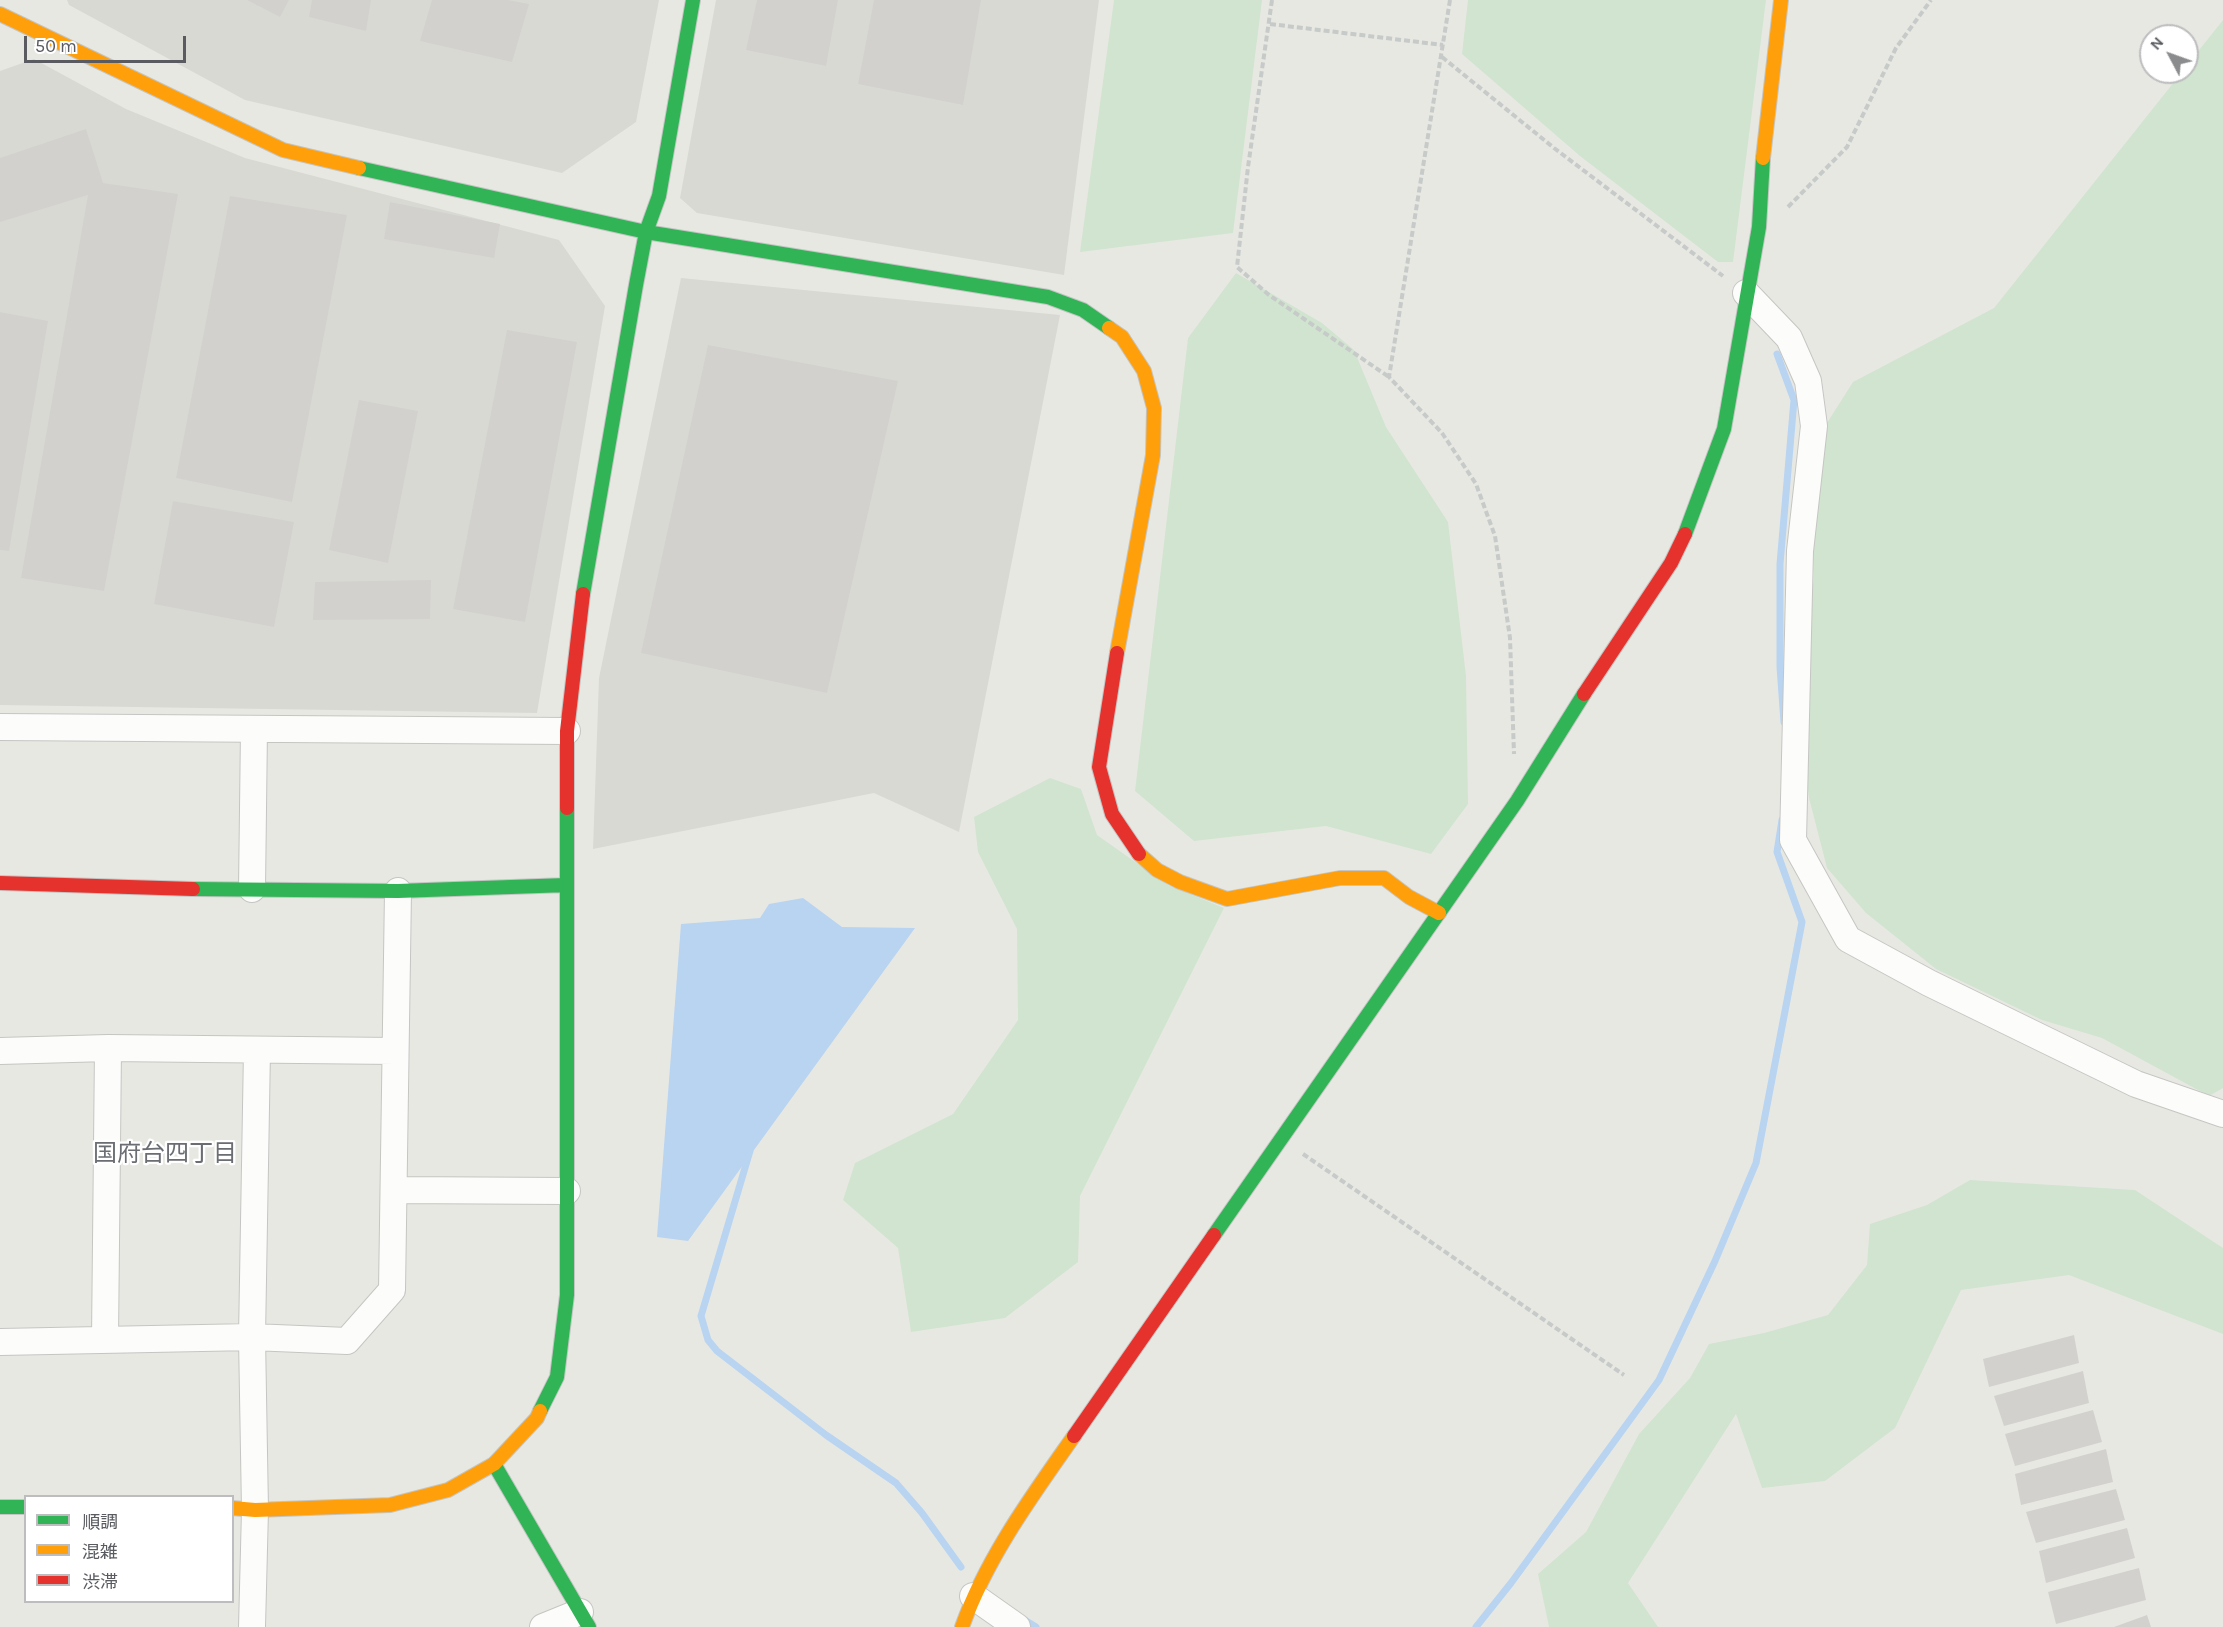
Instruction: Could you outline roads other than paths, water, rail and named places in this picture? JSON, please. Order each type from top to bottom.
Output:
[{"type":"street","points":[[244,1509],[390,1506],[448,1490],[494,1464],[537,1419],[557,1377],[567,1295],[567,731],[574,660],[586,570],[646,232],[659,195],[693,0]]},
{"type":"street","points":[[962,1627],[973,1596],[1022,1510],[1517,801],[1614,646],[1671,563],[1690,524],[1724,429],[1759,227],[1763,159],[1781,0]]},
{"type":"street","points":[[0,14],[283,150],[646,232],[1048,297],[1083,310],[1122,337],[1144,370],[1154,408],[1153,455],[1126,595],[1099,767],[1112,814],[1139,855],[1156,870],[1180,882],[1227,899],[1340,878],[1384,878],[1409,897],[1439,914]]},
{"type":"street","points":[[1746,293],[1789,338],[1808,381],[1814,426],[1800,551],[1793,840],[1848,939],[1940,988],[2136,1084],[2223,1114]]},
{"type":"street","points":[[0,727],[567,731]]},
{"type":"street","points":[[252,889],[255,729]]},
{"type":"street","points":[[0,883],[398,891],[567,885]]},
{"type":"street","points":[[0,1342],[252,1337],[347,1341],[392,1290],[398,891]]},
{"type":"street","points":[[0,1051],[108,1048],[395,1051]]},
{"type":"street","points":[[105,1339],[108,1048]]},
{"type":"street","points":[[252,1627],[244,1509],[252,1337],[257,1050]]},
{"type":"street","points":[[394,1191],[567,1191]]},
{"type":"street","points":[[494,1464],[584,1620],[543,1627]]},
{"type":"street","points":[[0,1507],[24,1507]]},
{"type":"street","points":[[973,1596],[1017,1627]]},
{"type":"water","points":[[803,898],[842,927],[915,928],[688,1241],[657,1237],[681,924],[760,918],[769,904]]},
{"type":"waterway","points":[[1777,354],[1794,400],[1780,564],[1780,667],[1784,722]]},
{"type":"waterway","points":[[1476,1627],[1511,1583],[1659,1380],[1715,1261],[1756,1163],[1802,922],[1777,852],[1782,820]]},
{"type":"waterway","points":[[750,1151],[701,1316],[708,1340],[717,1351],[826,1435],[896,1483],[922,1513],[961,1567]]},
{"type":"waterway","points":[[1023,1619],[1036,1627]]},
{"type":"district","name":"国府台四丁目","points":[[165,1154]]}]
